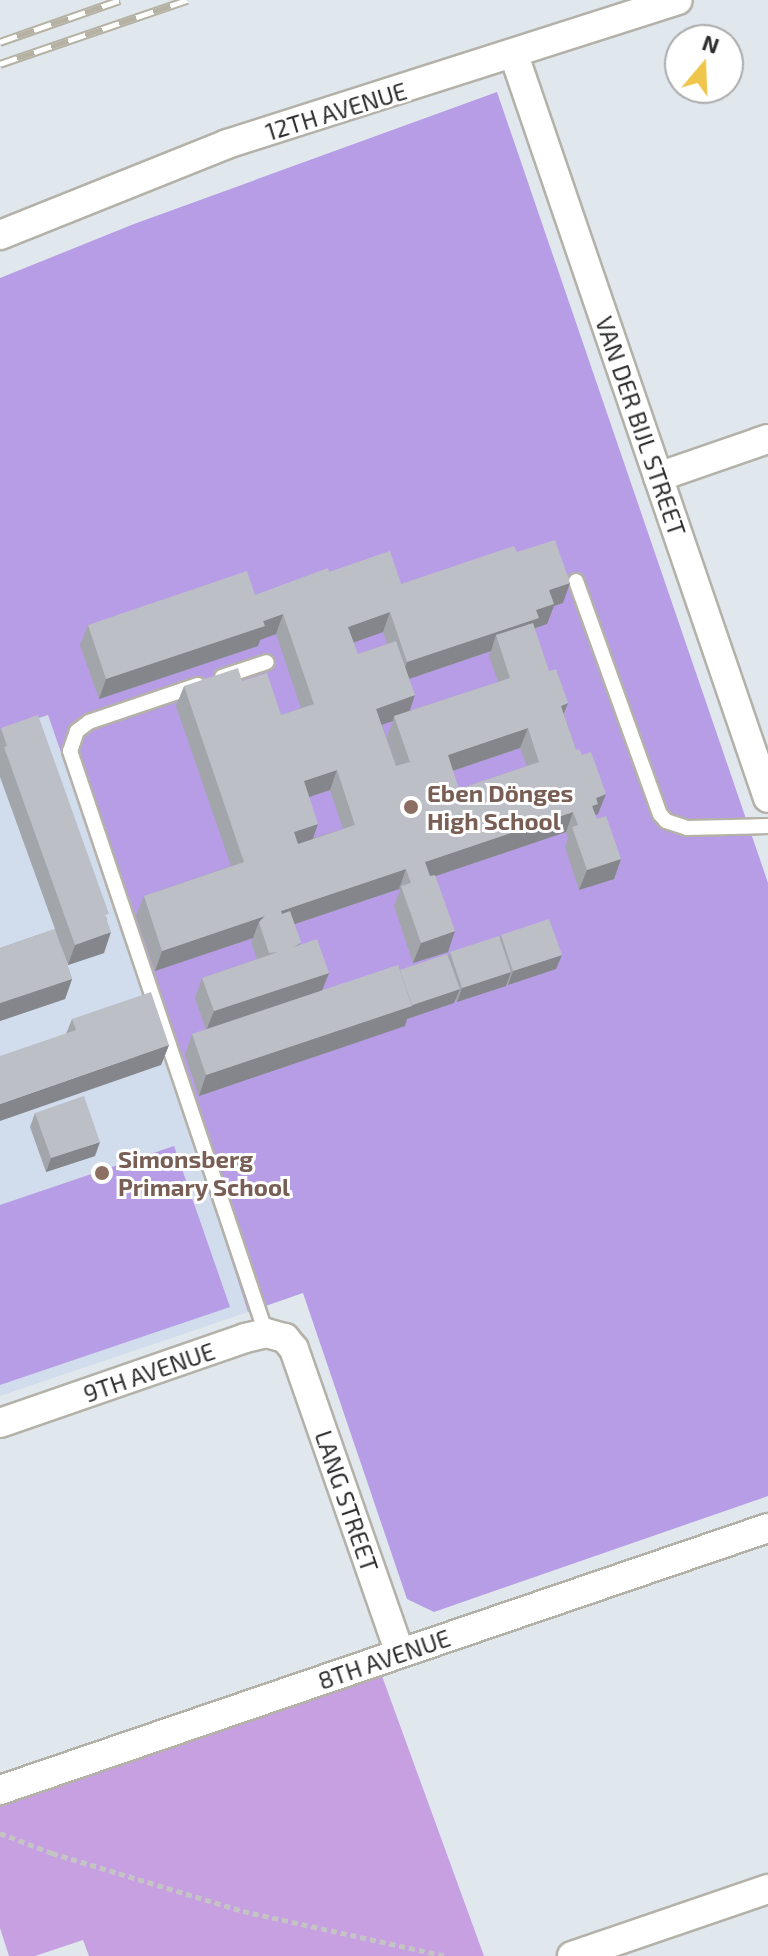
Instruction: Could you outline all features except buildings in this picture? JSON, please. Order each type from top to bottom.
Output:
[{"type":"street","name":"12TH AVENUE","points":[[0,235],[227,144],[514,55],[678,0]]},
{"type":"street","name":"VAN DER BIJL STREET","points":[[514,55],[768,798]]},
{"type":"street","points":[[658,477],[768,439]]},
{"type":"street","name":"LANG STREET","points":[[266,1333],[285,1338],[294,1349],[400,1653]]},
{"type":"street","name":"9TH AVENUE","points":[[0,1423],[266,1333]]},
{"type":"street","name":"8TH AVENUE","points":[[0,1790],[768,1528]]},
{"type":"street","points":[[572,1956],[768,1889]]},
{"type":"lane","points":[[576,581],[660,814],[676,826],[687,828],[768,826]]},
{"type":"lane","points":[[266,1333],[70,751],[77,731],[89,722],[267,662]]},
{"type":"path","points":[[0,1833],[52,1853],[243,1911],[446,1956]]},
{"type":"shaded area","name":"Eben Dönges High School","points":[[497,92],[768,883],[768,1496],[434,1612],[407,1599],[303,1293],[248,1312],[159,1035],[48,715],[0,731],[0,278],[134,224]]},
{"type":"shaded area","name":"Simonsberg Primary School","points":[[48,715],[159,1035],[248,1312],[0,1396],[0,731]]},
{"type":"shaded area","points":[[174,1146],[230,1307],[0,1385],[0,1205]]},
{"type":"shaded area","points":[[382,1676],[484,1956],[89,1956],[83,1940],[35,1956],[9,1956],[0,1928],[0,1806]]},
{"type":"railway","points":[[0,42],[120,0]]},
{"type":"railway","points":[[0,64],[187,0]]},
{"type":"place","name":"Eben Dönges High School","points":[[411,807]]},
{"type":"place","name":"Simonsberg Primary School","points":[[102,1173]]}]
